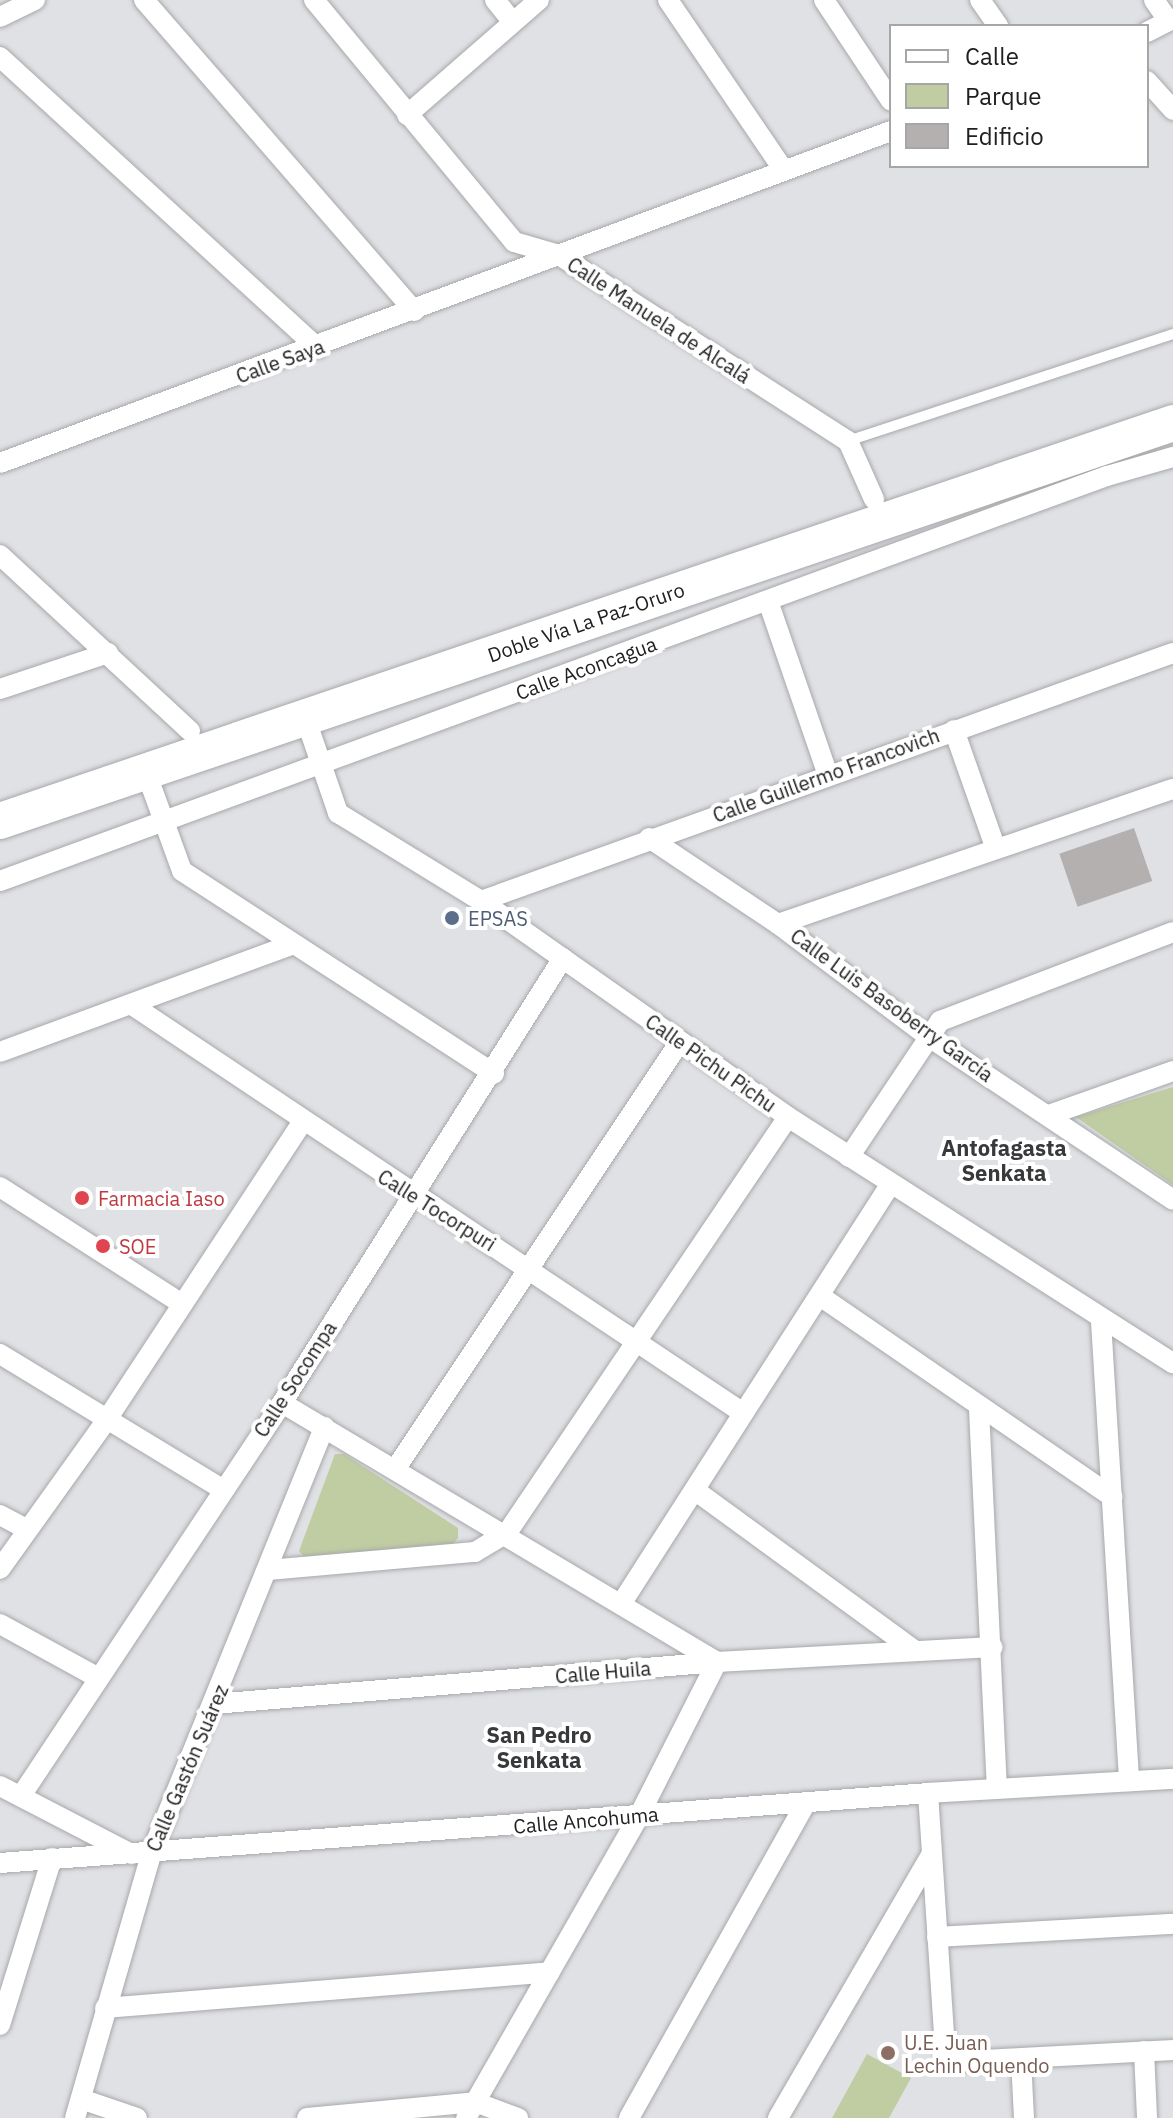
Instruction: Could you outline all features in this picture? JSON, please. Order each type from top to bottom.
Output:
[{"type":"highway","name":"Doble Vía La Paz-Oruro","points":[[0,795],[1173,398]]},
{"type":"highway","name":"Doble Vía La Paz-Oruro","points":[[0,821],[1173,423]]},
{"type":"street","points":[[0,17],[35,0]]},
{"type":"street","points":[[144,0],[414,311]]},
{"type":"street","name":"Calle Manuela de Alcalá","points":[[314,0],[514,242],[559,255],[848,441]]},
{"type":"street","points":[[495,0],[513,22]]},
{"type":"street","points":[[407,115],[539,0]]},
{"type":"street","points":[[668,0],[783,169]]},
{"type":"street","points":[[824,0],[889,98]]},
{"type":"street","points":[[980,0],[997,24]]},
{"type":"street","points":[[1149,31],[1170,20],[1154,0]]},
{"type":"street","points":[[0,57],[318,348]]},
{"type":"street","points":[[1149,83],[1173,110]]},
{"type":"street","name":"Calle Saya","points":[[0,463],[318,348],[783,169],[889,132]]},
{"type":"street","points":[[848,441],[874,499]]},
{"type":"street","name":"Calle Aconcagua","points":[[0,881],[1107,476],[1173,457]]},
{"type":"street","points":[[0,555],[190,731]]},
{"type":"street","points":[[768,601],[828,775]]},
{"type":"street","points":[[0,689],[108,653]]},
{"type":"street","name":"Calle Guillermo Francovich","points":[[481,901],[649,838],[1173,653]]},
{"type":"street","name":"Calle Pichu Pichu","points":[[305,717],[338,813],[481,901],[788,1117],[1101,1321],[1173,1363]]},
{"type":"street","points":[[954,730],[996,849]]},
{"type":"street","points":[[146,772],[182,871],[291,945],[494,1074]]},
{"type":"street","points":[[778,924],[1173,789]]},
{"type":"street","name":"Calle Luis Basoberry García","points":[[649,838],[778,924],[929,1037],[1173,1200]]},
{"type":"street","points":[[849,1157],[929,1037],[953,1014],[1173,932]]},
{"type":"street","points":[[0,1052],[291,945]]},
{"type":"street","name":"Calle Socompa","points":[[21,1796],[97,1677],[282,1403],[412,1195],[494,1074],[563,958]]},
{"type":"street","name":"Calle Tocorpuri","points":[[132,1005],[302,1123],[530,1268],[743,1413]]},
{"type":"street","points":[[396,1468],[679,1043]]},
{"type":"street","points":[[1049,1115],[1173,1071]]},
{"type":"street","points":[[268,1570],[475,1552],[507,1533],[788,1117]]},
{"type":"street","points":[[0,1569],[106,1421],[302,1123]]},
{"type":"street","points":[[621,1604],[891,1184]]},
{"type":"street","points":[[0,1187],[181,1303]]},
{"type":"street","points":[[820,1296],[979,1409],[1113,1497]]},
{"type":"street","points":[[1101,1321],[1129,1781]]},
{"type":"street","points":[[0,1354],[222,1489]]},
{"type":"street","points":[[282,1403],[507,1533],[717,1662],[639,1816],[471,2110]]},
{"type":"street","points":[[979,1409],[993,1647],[997,1788]]},
{"type":"street","name":"Calle Gastón Suárez","points":[[78,2108],[143,1855],[214,1704],[324,1427]]},
{"type":"street","points":[[696,1491],[913,1649]]},
{"type":"street","points":[[0,1515],[26,1529]]},
{"type":"street","points":[[0,1624],[97,1677]]},
{"type":"street","name":"Calle Huila","points":[[214,1704],[717,1662],[993,1647]]},
{"type":"street","name":"Calle Ancohuma","points":[[0,1863],[143,1855],[997,1788],[1173,1779]]},
{"type":"street","points":[[0,1786],[143,1855]]},
{"type":"street","points":[[928,1793],[946,2062],[1173,2050]]},
{"type":"street","points":[[629,2118],[806,1802]]},
{"type":"street","points":[[778,2118],[931,1855]]},
{"type":"street","points":[[0,2025],[52,1858]]},
{"type":"street","points":[[937,1937],[1173,1924]]},
{"type":"street","points":[[105,2008],[550,1972]]},
{"type":"street","points":[[1144,2051],[1147,2118]]},
{"type":"street","points":[[1021,2059],[1024,2118]]},
{"type":"street","points":[[78,2108],[137,2118]]},
{"type":"street","points":[[307,2118],[471,2110],[518,2118]]},
{"type":"lane","points":[[848,441],[1173,334]]},
{"type":"green space","points":[[1173,1087],[1173,1185],[1076,1117]]},
{"type":"green space","points":[[335,1454],[344,1454],[458,1528],[458,1538],[452,1545],[305,1558],[299,1551]]},
{"type":"green space","points":[[867,2054],[911,2078],[889,2118],[832,2118]]},
{"type":"building","points":[[1134,828],[1152,881],[1078,907],[1059,854]]},
{"type":"place","name":"EPSAS","points":[[452,918]]},
{"type":"place","name":"Farmacia Iaso","points":[[82,1198]]},
{"type":"place","name":"SOE","points":[[103,1246]]},
{"type":"place","name":"U.E. Juan Lechin Oquendo","points":[[888,2053]]},
{"type":"district","name":"Antofagasta Senkata","points":[[1004,1160]]},
{"type":"district","name":"San Pedro Senkata","points":[[539,1746]]}]
